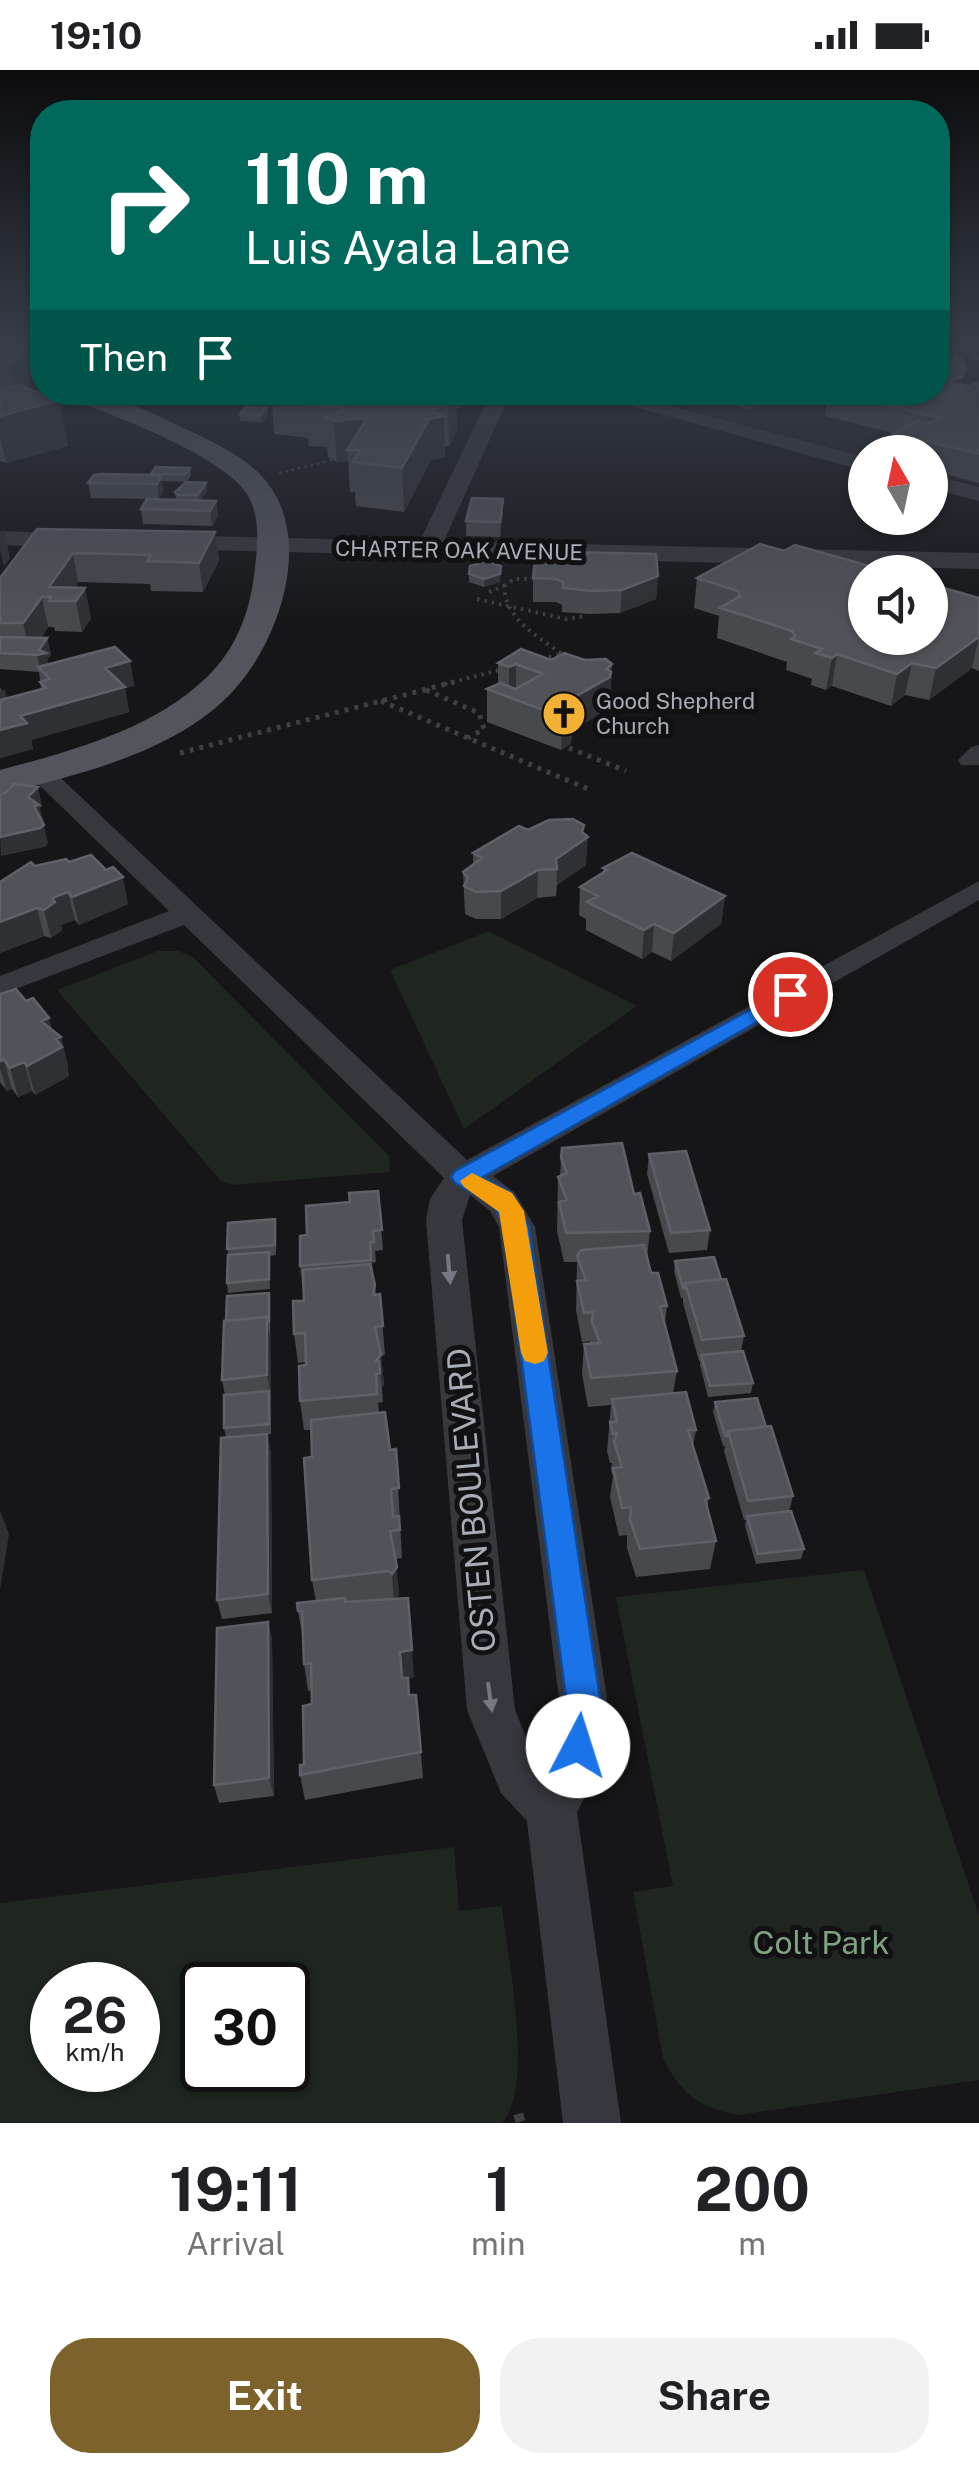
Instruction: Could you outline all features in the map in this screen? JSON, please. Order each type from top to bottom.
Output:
[{"type":"main road","points":[[0,782],[104,751],[156,728],[204,699],[247,656],[266,616],[272,546],[266,502],[249,479],[180,437]]},
{"type":"street","points":[[428,549],[481,437]]},
{"type":"street","points":[[762,437],[848,460]]},
{"type":"street","points":[[948,486],[979,494]]},
{"type":"street","points":[[0,538],[104,541]]},
{"type":"street","name":"CHARTER OAK AVENUE","points":[[142,542],[979,561]]},
{"type":"street","points":[[809,558],[848,577]]},
{"type":"street","points":[[40,772],[464,1177],[503,1199],[517,1227],[583,1698],[574,1768],[551,1809],[592,2123]]},
{"type":"street","points":[[464,1177],[979,889]]},
{"type":"street","points":[[0,986],[187,914]]},
{"type":"street","name":"OSTEN BOULEVARD","points":[[464,1177],[448,1199],[444,1220],[491,1710],[518,1776],[551,1809]]},
{"type":"path","points":[[277,473],[333,460]]},
{"type":"path","points":[[489,592],[504,586],[507,606],[524,626],[562,654],[528,663]]},
{"type":"path","points":[[476,600],[566,619],[585,616]]},
{"type":"path","points":[[180,753],[510,667]]},
{"type":"path","points":[[425,689],[480,713],[484,729],[468,738]]},
{"type":"path","points":[[380,701],[588,789]]},
{"type":"path","points":[[475,711],[486,705]]},
{"type":"path","points":[[569,748],[626,771]]},
{"type":"shaded area","points":[[790,437],[848,437],[848,452]]},
{"type":"shaded area","points":[[948,437],[979,437],[979,486],[948,478]]},
{"type":"green space","points":[[489,931],[637,1006],[464,1129],[390,970]]},
{"type":"green space","points":[[158,951],[179,951],[194,958],[389,1156],[390,1172],[233,1185],[221,1181],[57,990]]},
{"type":"green space","name":"Colt Park","points":[[864,1570],[979,1916],[979,2080],[738,2115],[724,2112],[684,2090],[663,2058],[633,1892],[673,1886],[616,1597]]},
{"type":"green space","points":[[454,1847],[459,1911],[502,1906],[518,2052],[512,2105],[502,2123],[0,2123],[0,1903]]},
{"type":"building","points":[[355,437],[419,437],[402,468],[353,462],[360,450],[347,450]]},
{"type":"building","points":[[948,437],[979,437],[979,454],[948,446]]},
{"type":"building","points":[[156,467],[190,468],[186,474],[151,474]]},
{"type":"building","points":[[94,475],[161,477],[157,484],[88,483]]},
{"type":"building","points":[[186,482],[206,483],[198,495],[178,495],[175,492]]},
{"type":"building","points":[[472,498],[503,499],[500,522],[466,521]]},
{"type":"building","points":[[147,499],[216,501],[210,511],[141,509]]},
{"type":"building","points":[[37,529],[215,532],[199,563],[147,561],[151,555],[73,553],[49,587],[85,588],[76,601],[49,601],[51,597],[42,597],[23,623],[0,623],[0,578]]},
{"type":"building","points":[[760,544],[784,551],[795,545],[848,560],[848,655],[948,655],[948,589],[979,598],[979,637],[936,668],[912,663],[897,674],[837,654],[832,658],[816,653],[822,649],[791,639],[795,636],[792,631],[720,608],[740,596],[738,591],[697,578]]},
{"type":"building","points":[[565,552],[656,554],[658,576],[622,590],[591,591],[563,588],[563,582],[556,579],[533,578],[535,560],[564,559]]},
{"type":"building","points":[[486,561],[501,566],[500,574],[484,579],[469,574],[470,566]]},
{"type":"building","points":[[0,637],[47,638],[39,650],[46,653],[0,653]]},
{"type":"building","points":[[115,647],[130,661],[105,668],[125,687],[20,716],[27,723],[0,730],[0,700],[46,688],[40,682],[50,679],[38,667]]},
{"type":"building","points":[[521,649],[551,660],[564,653],[585,660],[606,659],[612,664],[607,669],[610,677],[559,706],[573,711],[562,717],[487,689],[500,683],[515,689],[543,674],[516,664],[509,667],[498,663]]},
{"type":"building","points":[[14,784],[38,787],[28,797],[39,805],[34,806],[44,825],[0,837],[0,795]]},
{"type":"building","points":[[573,819],[584,825],[582,832],[588,837],[556,859],[557,869],[538,870],[501,891],[476,892],[464,886],[468,878],[463,872],[482,858],[473,853],[519,826],[528,830],[549,820]]},
{"type":"building","points":[[632,853],[725,896],[674,933],[654,924],[644,930],[587,902],[598,896],[580,887],[607,870],[603,868]]},
{"type":"building","points":[[91,855],[106,870],[113,867],[123,877],[72,897],[68,892],[52,898],[55,902],[44,910],[37,908],[0,922],[0,882],[31,862],[35,866]]},
{"type":"building","points":[[16,989],[26,1001],[33,998],[49,1018],[41,1021],[61,1037],[56,1039],[62,1047],[27,1066],[24,1062],[10,1068],[4,1060],[0,1061],[0,994]]},
{"type":"building","points":[[622,1143],[634,1194],[640,1193],[650,1231],[566,1233],[559,1202],[567,1200],[558,1177],[567,1173],[562,1148]]},
{"type":"building","points":[[686,1151],[710,1230],[671,1233],[649,1154]]},
{"type":"building","points":[[378,1191],[382,1230],[373,1231],[371,1260],[300,1266],[300,1236],[307,1235],[306,1206],[350,1202],[349,1193]]},
{"type":"building","points":[[275,1219],[275,1245],[227,1249],[228,1223]]},
{"type":"building","points":[[644,1245],[651,1273],[658,1273],[667,1306],[660,1306],[677,1371],[591,1378],[584,1344],[600,1343],[592,1322],[593,1312],[584,1313],[577,1281],[586,1280],[577,1256],[581,1250]]},
{"type":"building","points":[[269,1252],[269,1279],[227,1283],[228,1255]]},
{"type":"building","points":[[714,1257],[721,1279],[685,1283],[683,1288],[675,1261]]},
{"type":"building","points":[[370,1264],[373,1295],[380,1294],[383,1326],[375,1327],[381,1355],[376,1361],[380,1373],[376,1374],[377,1394],[300,1401],[299,1366],[306,1365],[305,1333],[294,1334],[293,1301],[304,1301],[303,1270]]},
{"type":"building","points":[[726,1279],[744,1336],[702,1340],[685,1283]]},
{"type":"building","points":[[269,1293],[269,1321],[267,1317],[226,1321],[227,1296]]},
{"type":"building","points":[[267,1317],[267,1375],[222,1380],[224,1321]]},
{"type":"building","points":[[743,1351],[753,1383],[710,1386],[701,1355]]},
{"type":"building","points":[[269,1391],[269,1424],[224,1428],[224,1395]]},
{"type":"building","points":[[686,1392],[696,1430],[688,1430],[709,1498],[705,1499],[716,1541],[640,1549],[630,1520],[631,1507],[622,1508],[613,1468],[622,1467],[614,1442],[617,1433],[613,1434],[610,1422],[617,1422],[612,1399]]},
{"type":"building","points":[[757,1398],[766,1427],[728,1431],[725,1436],[715,1402]]},
{"type":"building","points":[[385,1412],[390,1450],[396,1449],[399,1488],[391,1489],[393,1517],[399,1516],[400,1530],[390,1531],[397,1567],[392,1574],[388,1571],[312,1580],[304,1458],[312,1457],[311,1420]]},
{"type":"building","points":[[771,1426],[793,1496],[748,1501],[728,1431]]},
{"type":"building","points":[[267,1434],[268,1594],[217,1600],[221,1438]]},
{"type":"building","points":[[791,1511],[804,1549],[758,1554],[747,1516]]},
{"type":"building","points":[[345,1598],[345,1602],[408,1598],[412,1650],[400,1652],[402,1678],[408,1678],[409,1695],[416,1695],[421,1752],[300,1775],[300,1765],[304,1765],[303,1706],[312,1704],[311,1663],[304,1664],[302,1611],[298,1611],[297,1603]]},
{"type":"building","points":[[268,1622],[269,1778],[214,1785],[217,1628]]},
{"type":"slow traffic","points":[[472,1181],[503,1199],[517,1227],[535,1353]]},
{"type":"place","name":"Good Shepherd Church","points":[[564,714]]},
{"type":"route","points":[[578,1746],[583,1698],[517,1227],[503,1199],[464,1177],[790,994]]}]
